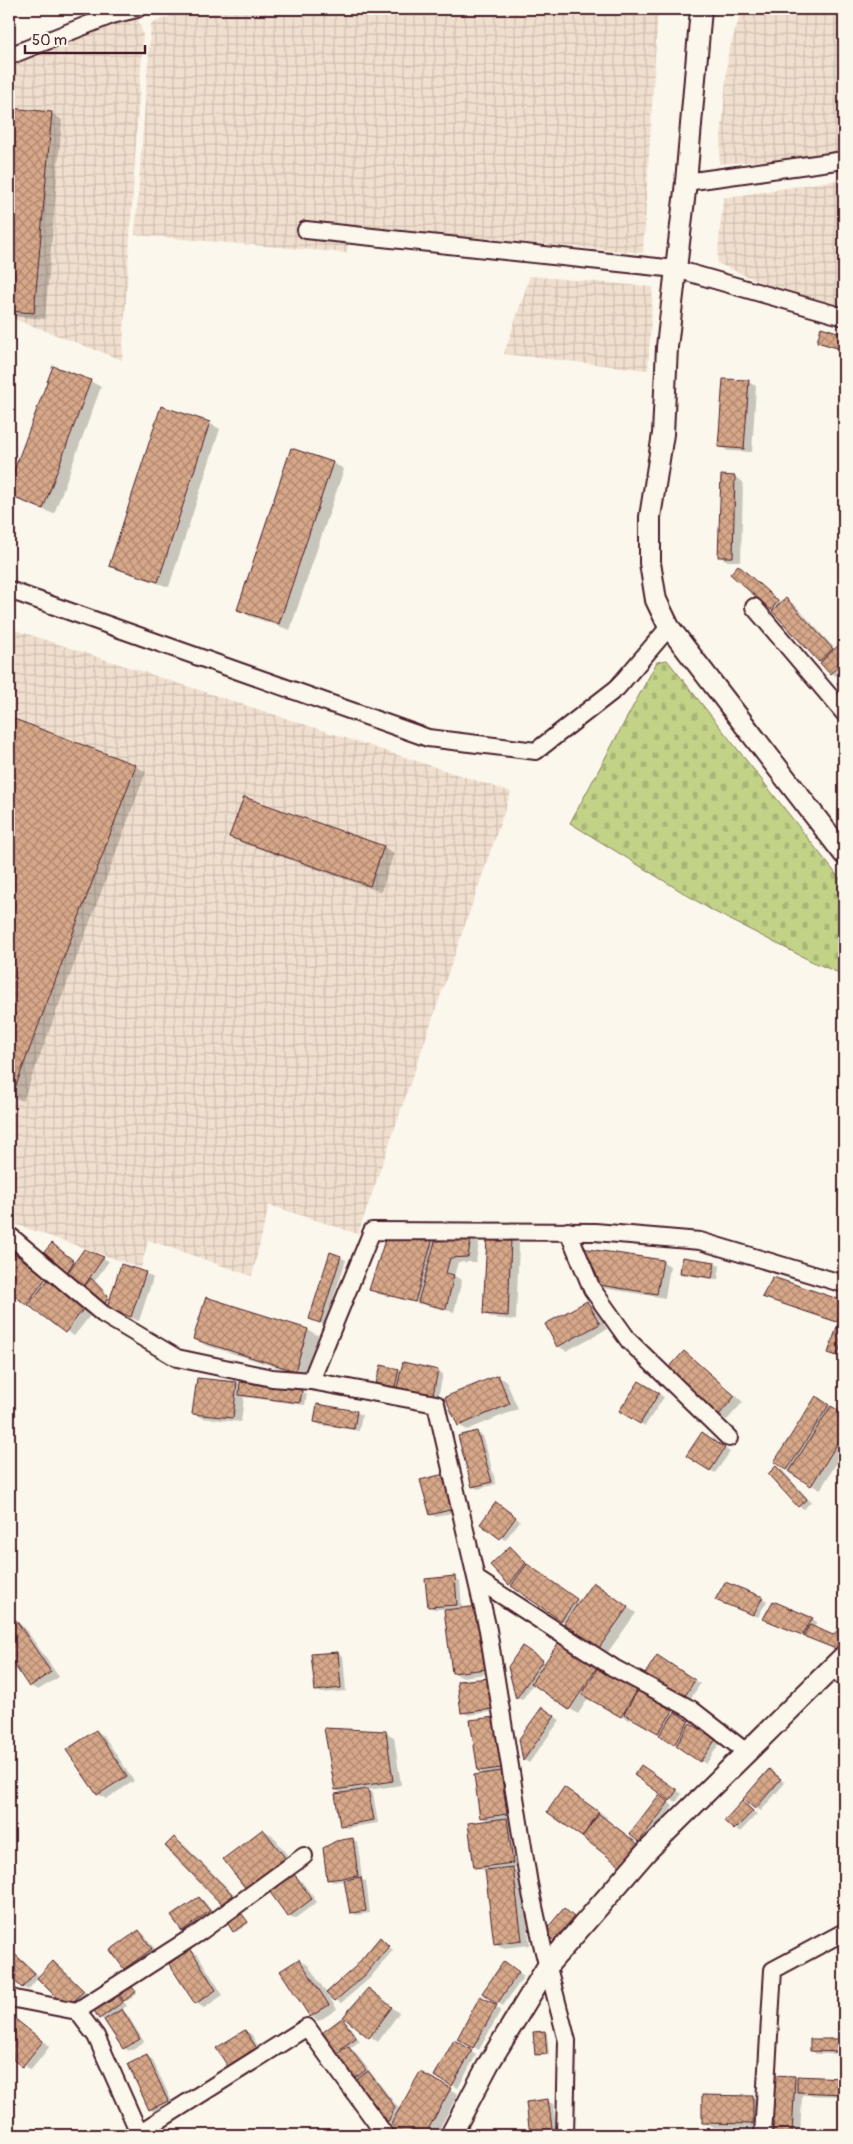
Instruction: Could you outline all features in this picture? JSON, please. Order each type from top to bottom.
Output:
[{"type":"main road","points":[[701,9],[686,182],[667,347],[663,434],[650,517],[650,563],[656,600],[668,628],[844,854]]},
{"type":"main road","points":[[451,2135],[488,2063],[549,1964],[647,1851],[746,1752],[841,1667]]},
{"type":"street","points":[[9,56],[112,15],[137,9]]},
{"type":"street","points":[[686,182],[844,160]]},
{"type":"street","points":[[306,230],[676,269],[844,317]]},
{"type":"street","points":[[9,590],[428,738],[536,750],[616,688],[668,628]]},
{"type":"street","points":[[754,607],[844,713]]},
{"type":"street","points":[[311,1381],[372,1231],[568,1232],[700,1241],[844,1284]]},
{"type":"street","points":[[568,1232],[592,1289],[629,1341],[729,1438]]},
{"type":"street","points":[[9,1235],[103,1314],[177,1358],[272,1378],[311,1381],[436,1404],[478,1580],[488,1630],[529,1884],[567,2041],[565,2135]]},
{"type":"street","points":[[478,1580],[614,1668],[691,1709],[746,1752]]},
{"type":"street","points":[[77,2012],[200,1932],[304,1856]]},
{"type":"street","points":[[763,2135],[774,1970],[844,1932]]},
{"type":"street","points":[[9,1996],[15,1999],[77,2012],[96,2036],[140,2134],[306,2027],[385,2135]]},
{"type":"shaded area","points":[[186,9],[658,9],[643,253],[350,227],[347,253],[135,235],[151,24]]},
{"type":"shaded area","points":[[742,9],[844,9],[844,155],[719,164],[728,54]]},
{"type":"shaded area","points":[[136,12],[143,35],[122,360],[9,317],[9,54]]},
{"type":"shaded area","points":[[844,179],[844,307],[762,283],[717,263],[723,198]]},
{"type":"shaded area","points":[[530,276],[653,287],[648,370],[504,354]]},
{"type":"shaded area","points":[[9,628],[511,792],[358,1234],[269,1205],[252,1276],[148,1240],[141,1268],[9,1222]]},
{"type":"green space","points":[[667,660],[844,884],[844,975],[813,962],[713,911],[570,823],[657,662]]},
{"type":"building","points":[[9,108],[52,112],[34,313],[9,311]]},
{"type":"building","points":[[821,327],[844,334],[844,350],[817,342]]},
{"type":"building","points":[[53,366],[91,380],[43,509],[9,496],[9,484]]},
{"type":"building","points":[[723,379],[749,380],[744,449],[718,447]]},
{"type":"building","points":[[161,406],[210,422],[158,582],[109,566]]},
{"type":"building","points":[[291,448],[333,462],[279,624],[237,610]]},
{"type":"building","points":[[721,475],[735,476],[733,557],[718,557]]},
{"type":"building","points":[[738,565],[778,601],[771,610],[730,574]]},
{"type":"building","points":[[786,598],[833,649],[819,662],[772,611]]},
{"type":"building","points":[[844,640],[844,661],[830,674],[820,663]]},
{"type":"building","points":[[844,676],[844,691],[837,683]]},
{"type":"building","points":[[9,717],[136,765],[12,1096],[9,1094]]},
{"type":"building","points":[[244,797],[384,846],[370,886],[229,837]]},
{"type":"building","points":[[471,1237],[468,1257],[450,1258],[446,1273],[454,1275],[446,1309],[418,1302],[436,1238]]},
{"type":"building","points":[[433,1238],[415,1302],[369,1290],[385,1240]]},
{"type":"building","points":[[487,1238],[511,1238],[508,1316],[483,1314]]},
{"type":"building","points":[[52,1243],[74,1261],[67,1272],[44,1252]]},
{"type":"building","points":[[581,1248],[663,1260],[657,1294],[593,1284]]},
{"type":"building","points":[[9,1249],[46,1278],[26,1305],[9,1291]]},
{"type":"building","points":[[84,1249],[104,1257],[84,1286],[68,1272]]},
{"type":"building","points":[[330,1252],[341,1256],[320,1323],[309,1319]]},
{"type":"building","points":[[682,1257],[715,1262],[712,1278],[680,1273]]},
{"type":"building","points":[[121,1264],[146,1272],[131,1317],[107,1308]]},
{"type":"building","points":[[773,1277],[844,1301],[837,1322],[762,1297]]},
{"type":"building","points":[[91,1278],[108,1296],[105,1304],[85,1286]]},
{"type":"building","points":[[48,1280],[84,1308],[65,1333],[28,1305]]},
{"type":"building","points":[[206,1297],[308,1329],[295,1371],[193,1339]]},
{"type":"building","points":[[587,1301],[600,1324],[557,1347],[545,1324]]},
{"type":"building","points":[[844,1307],[844,1336],[837,1356],[828,1353]]},
{"type":"building","points":[[684,1351],[735,1396],[718,1416],[666,1371]]},
{"type":"building","points":[[403,1362],[438,1370],[433,1395],[397,1388]]},
{"type":"building","points":[[381,1365],[399,1369],[395,1387],[376,1383]]},
{"type":"building","points":[[498,1375],[510,1404],[458,1426],[445,1397]]},
{"type":"building","points":[[197,1378],[237,1382],[233,1418],[192,1414]]},
{"type":"building","points":[[639,1381],[659,1393],[640,1424],[619,1411]]},
{"type":"building","points":[[240,1382],[302,1390],[300,1403],[239,1395]]},
{"type":"building","points":[[816,1396],[829,1405],[787,1470],[774,1462]]},
{"type":"building","points":[[317,1404],[357,1411],[354,1429],[314,1422]]},
{"type":"building","points":[[831,1406],[844,1414],[844,1433],[811,1486],[789,1472]]},
{"type":"building","points":[[477,1431],[492,1482],[472,1487],[458,1436]]},
{"type":"building","points":[[702,1432],[725,1448],[710,1471],[686,1456]]},
{"type":"building","points":[[776,1466],[807,1499],[798,1507],[768,1474]]},
{"type":"building","points":[[448,1473],[457,1508],[430,1515],[420,1480]]},
{"type":"building","points":[[496,1502],[516,1517],[500,1539],[480,1524]]},
{"type":"building","points":[[510,1546],[526,1563],[509,1585],[490,1565]]},
{"type":"building","points":[[527,1564],[577,1599],[561,1621],[511,1586]]},
{"type":"building","points":[[455,1576],[457,1605],[428,1607],[425,1579]]},
{"type":"building","points":[[593,1582],[628,1607],[599,1648],[564,1623]]},
{"type":"building","points":[[725,1582],[763,1597],[753,1615],[715,1600]]},
{"type":"building","points":[[773,1601],[813,1618],[802,1635],[763,1619]]},
{"type":"building","points":[[479,1606],[487,1669],[452,1673],[444,1610]]},
{"type":"building","points":[[16,1620],[51,1672],[29,1687],[9,1657],[9,1625]]},
{"type":"building","points":[[844,1623],[844,1641],[836,1649],[803,1636],[810,1625],[833,1635]]},
{"type":"building","points":[[559,1642],[597,1667],[569,1710],[531,1683]]},
{"type":"building","points":[[522,1646],[543,1660],[516,1699],[508,1667]]},
{"type":"building","points":[[338,1652],[341,1688],[315,1691],[311,1654]]},
{"type":"building","points":[[657,1655],[695,1680],[683,1699],[645,1674]]},
{"type":"building","points":[[598,1667],[637,1690],[621,1717],[582,1695]]},
{"type":"building","points":[[490,1678],[493,1709],[461,1713],[457,1681]]},
{"type":"building","points":[[638,1690],[673,1711],[658,1733],[624,1714]]},
{"type":"building","points":[[542,1707],[555,1716],[523,1761],[519,1739]]},
{"type":"building","points":[[675,1712],[689,1721],[674,1745],[659,1735]]},
{"type":"building","points":[[494,1717],[501,1768],[478,1771],[470,1720]]},
{"type":"building","points":[[690,1723],[716,1739],[700,1762],[676,1746]]},
{"type":"building","points":[[324,1728],[386,1731],[393,1781],[335,1790]]},
{"type":"building","points":[[96,1730],[127,1776],[97,1795],[66,1750]]},
{"type":"building","points":[[641,1765],[677,1790],[670,1801],[634,1775]]},
{"type":"building","points":[[769,1769],[781,1779],[755,1809],[743,1799]]},
{"type":"building","points":[[501,1771],[507,1814],[480,1818],[474,1775]]},
{"type":"building","points":[[564,1787],[599,1812],[582,1837],[547,1812]]},
{"type":"building","points":[[368,1789],[374,1820],[340,1826],[335,1794]]},
{"type":"building","points":[[659,1795],[669,1802],[639,1842],[629,1834]]},
{"type":"building","points":[[742,1801],[753,1811],[734,1830],[724,1821]]},
{"type":"building","points":[[599,1814],[638,1844],[620,1866],[582,1837]]},
{"type":"building","points":[[507,1818],[513,1863],[474,1868],[468,1823]]},
{"type":"building","points":[[263,1829],[286,1859],[246,1889],[223,1859]]},
{"type":"building","points":[[174,1837],[233,1895],[221,1904],[165,1846]]},
{"type":"building","points":[[353,1838],[358,1876],[327,1880],[323,1848],[336,1841]]},
{"type":"building","points":[[513,1867],[522,1940],[494,1944],[485,1870]]},
{"type":"building","points":[[294,1874],[312,1899],[288,1917],[269,1891]]},
{"type":"building","points":[[361,1877],[366,1911],[350,1913],[344,1880]]},
{"type":"building","points":[[199,1897],[210,1911],[182,1931],[171,1916]]},
{"type":"building","points":[[564,1908],[574,1917],[554,1941],[544,1932]]},
{"type":"building","points":[[242,1914],[248,1922],[233,1932],[228,1924]]},
{"type":"building","points":[[139,1930],[152,1949],[124,1969],[110,1950]]},
{"type":"building","points":[[380,1937],[389,1946],[365,1975],[335,2001],[326,1993],[356,1966]]},
{"type":"building","points":[[190,1948],[216,1990],[195,2004],[169,1964]]},
{"type":"building","points":[[9,1949],[35,1973],[22,1988],[9,1976]]},
{"type":"building","points":[[299,1959],[329,2005],[310,2017],[280,1971]]},
{"type":"building","points":[[53,1961],[84,1991],[67,2008],[37,1978]]},
{"type":"building","points":[[504,1961],[519,1972],[497,2004],[482,1993]]},
{"type":"building","points":[[128,1982],[136,1992],[124,2001],[116,1990]]},
{"type":"building","points":[[368,1988],[392,2007],[369,2038],[343,2017]]},
{"type":"building","points":[[115,1991],[123,2002],[99,2019],[92,2007]]},
{"type":"building","points":[[480,1996],[497,2005],[473,2048],[457,2039]]},
{"type":"building","points":[[122,2009],[140,2039],[123,2049],[104,2020]]},
{"type":"building","points":[[9,2014],[43,2041],[22,2067],[9,2056]]},
{"type":"building","points":[[342,2018],[356,2038],[336,2052],[322,2033]]},
{"type":"building","points":[[245,2030],[258,2050],[229,2068],[216,2048]]},
{"type":"building","points":[[545,2031],[547,2054],[535,2055],[533,2032]]},
{"type":"building","points":[[810,2039],[844,2039],[844,2052],[810,2051]]},
{"type":"building","points":[[454,2040],[472,2050],[452,2086],[434,2076]]},
{"type":"building","points":[[348,2046],[366,2070],[355,2078],[337,2054]]},
{"type":"building","points":[[147,2055],[168,2101],[149,2110],[128,2064]]},
{"type":"building","points":[[368,2071],[395,2107],[388,2122],[356,2080]]},
{"type":"building","points":[[420,2072],[451,2088],[425,2135],[399,2135],[391,2124]]},
{"type":"building","points":[[772,2075],[795,2076],[792,2135],[769,2133]]},
{"type":"building","points":[[797,2076],[844,2078],[844,2094],[797,2092]]},
{"type":"building","points":[[702,2095],[753,2096],[753,2124],[702,2123]]},
{"type":"building","points":[[548,2099],[553,2135],[530,2135],[526,2102]]}]
